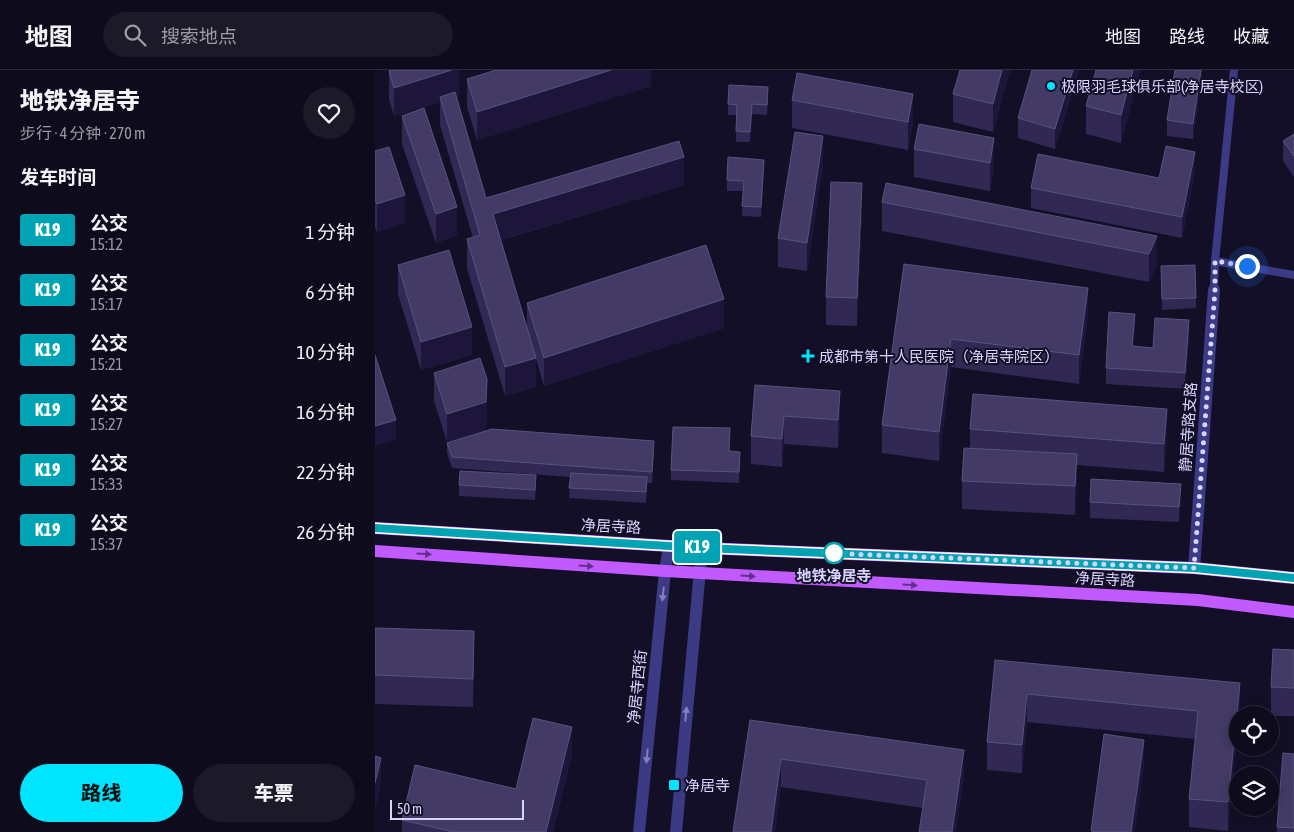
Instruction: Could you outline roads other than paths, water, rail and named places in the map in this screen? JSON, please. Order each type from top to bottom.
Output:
[{"type":"main road","name":"净居寺路","points":[[375,528],[702,548],[1194,568],[1294,578]]},
{"type":"main road","name":"净居寺路","points":[[375,551],[665,571],[1198,600],[1294,612]]},
{"type":"street","name":"静居寺路支路","points":[[1194,568],[1215,290]]},
{"type":"street","name":"净居寺西街","points":[[639,832],[669,546]]},
{"type":"street","points":[[675,832],[702,548]]},
{"type":"lane","points":[[1215,290],[1215,261],[1234,70]]},
{"type":"lane","points":[[1215,261],[1294,275]]},
{"type":"place","name":"极限羽毛球俱乐部(净居寺校区)","points":[[1051,86]]},
{"type":"place","name":"成都市第十人民医院（净居寺院区）","points":[[808,356]]},
{"type":"place","name":"地铁净居寺","points":[[834,553]]},
{"type":"place","name":"净居寺","points":[[674,785]]}]
